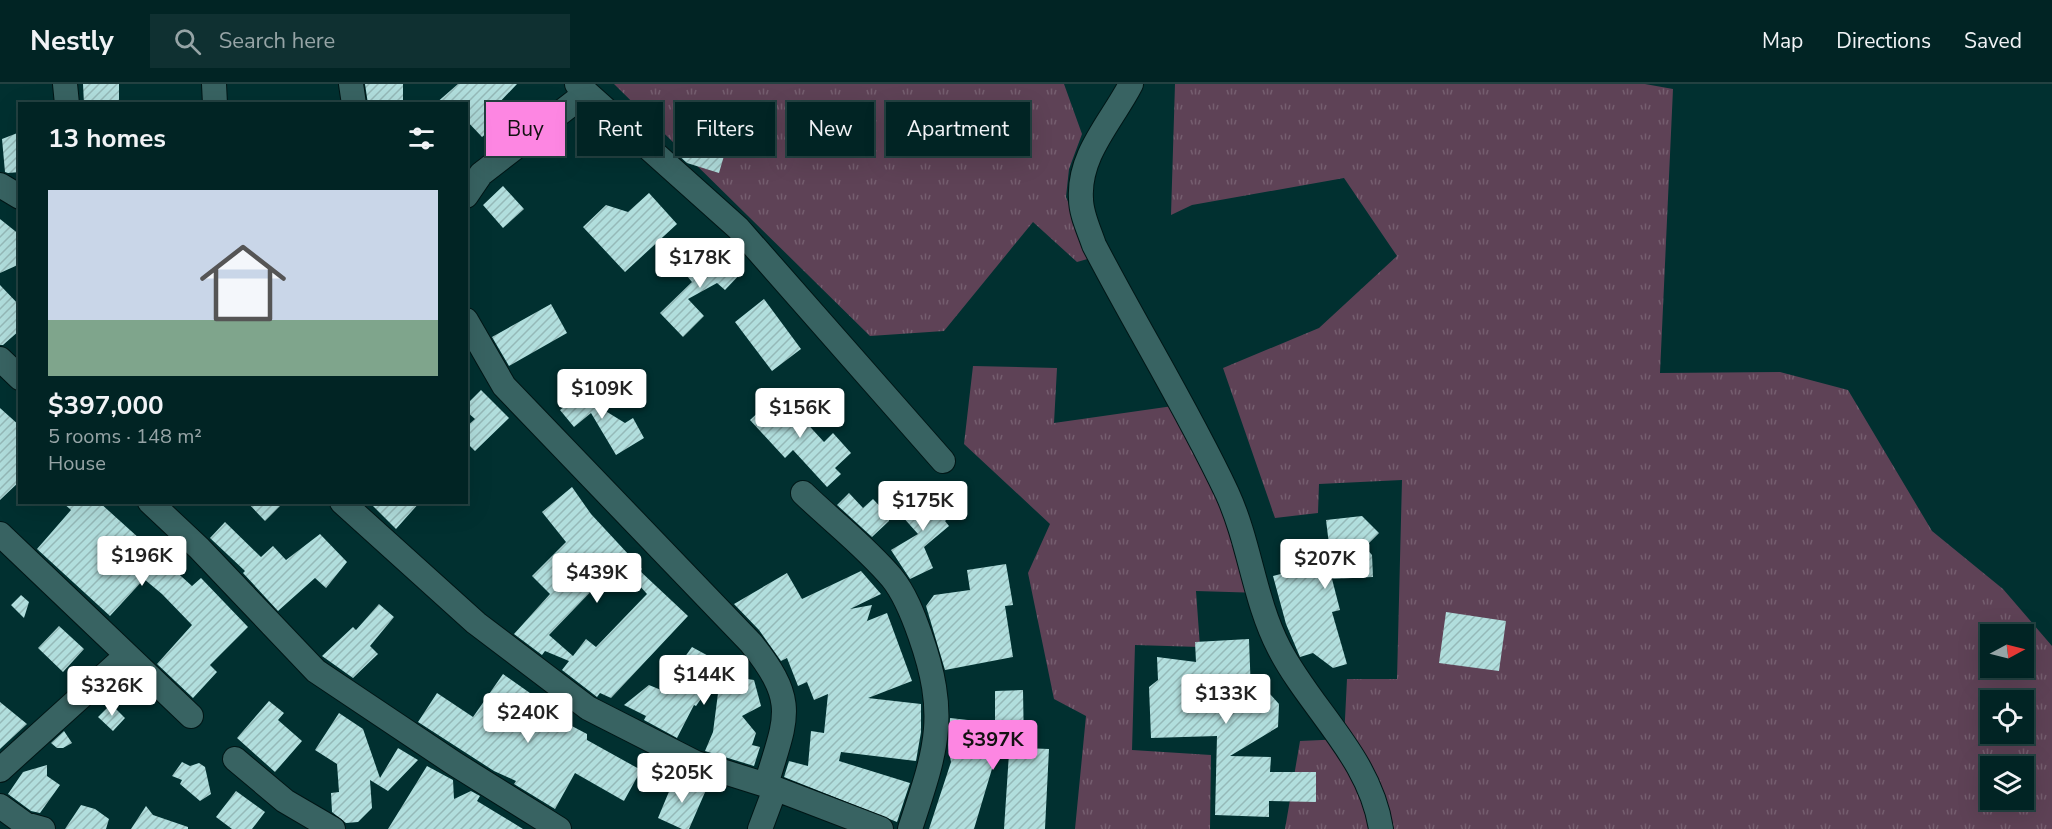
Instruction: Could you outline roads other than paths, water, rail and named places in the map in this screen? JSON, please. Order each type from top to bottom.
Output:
[{"type":"street","points":[[65,84],[67,102]]},
{"type":"street","points":[[214,84],[215,102]]},
{"type":"street","points":[[351,84],[354,102]]},
{"type":"street","points":[[1131,84],[1086,162],[1080,201],[1088,226],[1109,274],[1228,496],[1278,647],[1297,679],[1353,756],[1369,788],[1381,829]]},
{"type":"street","points":[[468,193],[481,174],[582,88],[738,228],[943,461]]},
{"type":"street","points":[[0,185],[18,196]]},
{"type":"street","points":[[468,323],[504,386],[752,643],[770,666],[781,688],[786,717],[760,829]]},
{"type":"street","points":[[0,359],[18,376]]},
{"type":"street","points":[[803,493],[893,579],[907,602],[930,665],[936,691],[938,721],[934,757],[910,829]]},
{"type":"street","points":[[152,504],[199,548],[316,671],[455,764],[560,829]]},
{"type":"street","points":[[344,504],[476,622],[588,708],[696,763],[771,787],[881,829]]},
{"type":"street","points":[[0,534],[191,716]]},
{"type":"street","points":[[0,770],[127,655]]},
{"type":"street","points":[[235,759],[285,801],[333,829]]},
{"type":"street","points":[[0,806],[33,828]]}]
